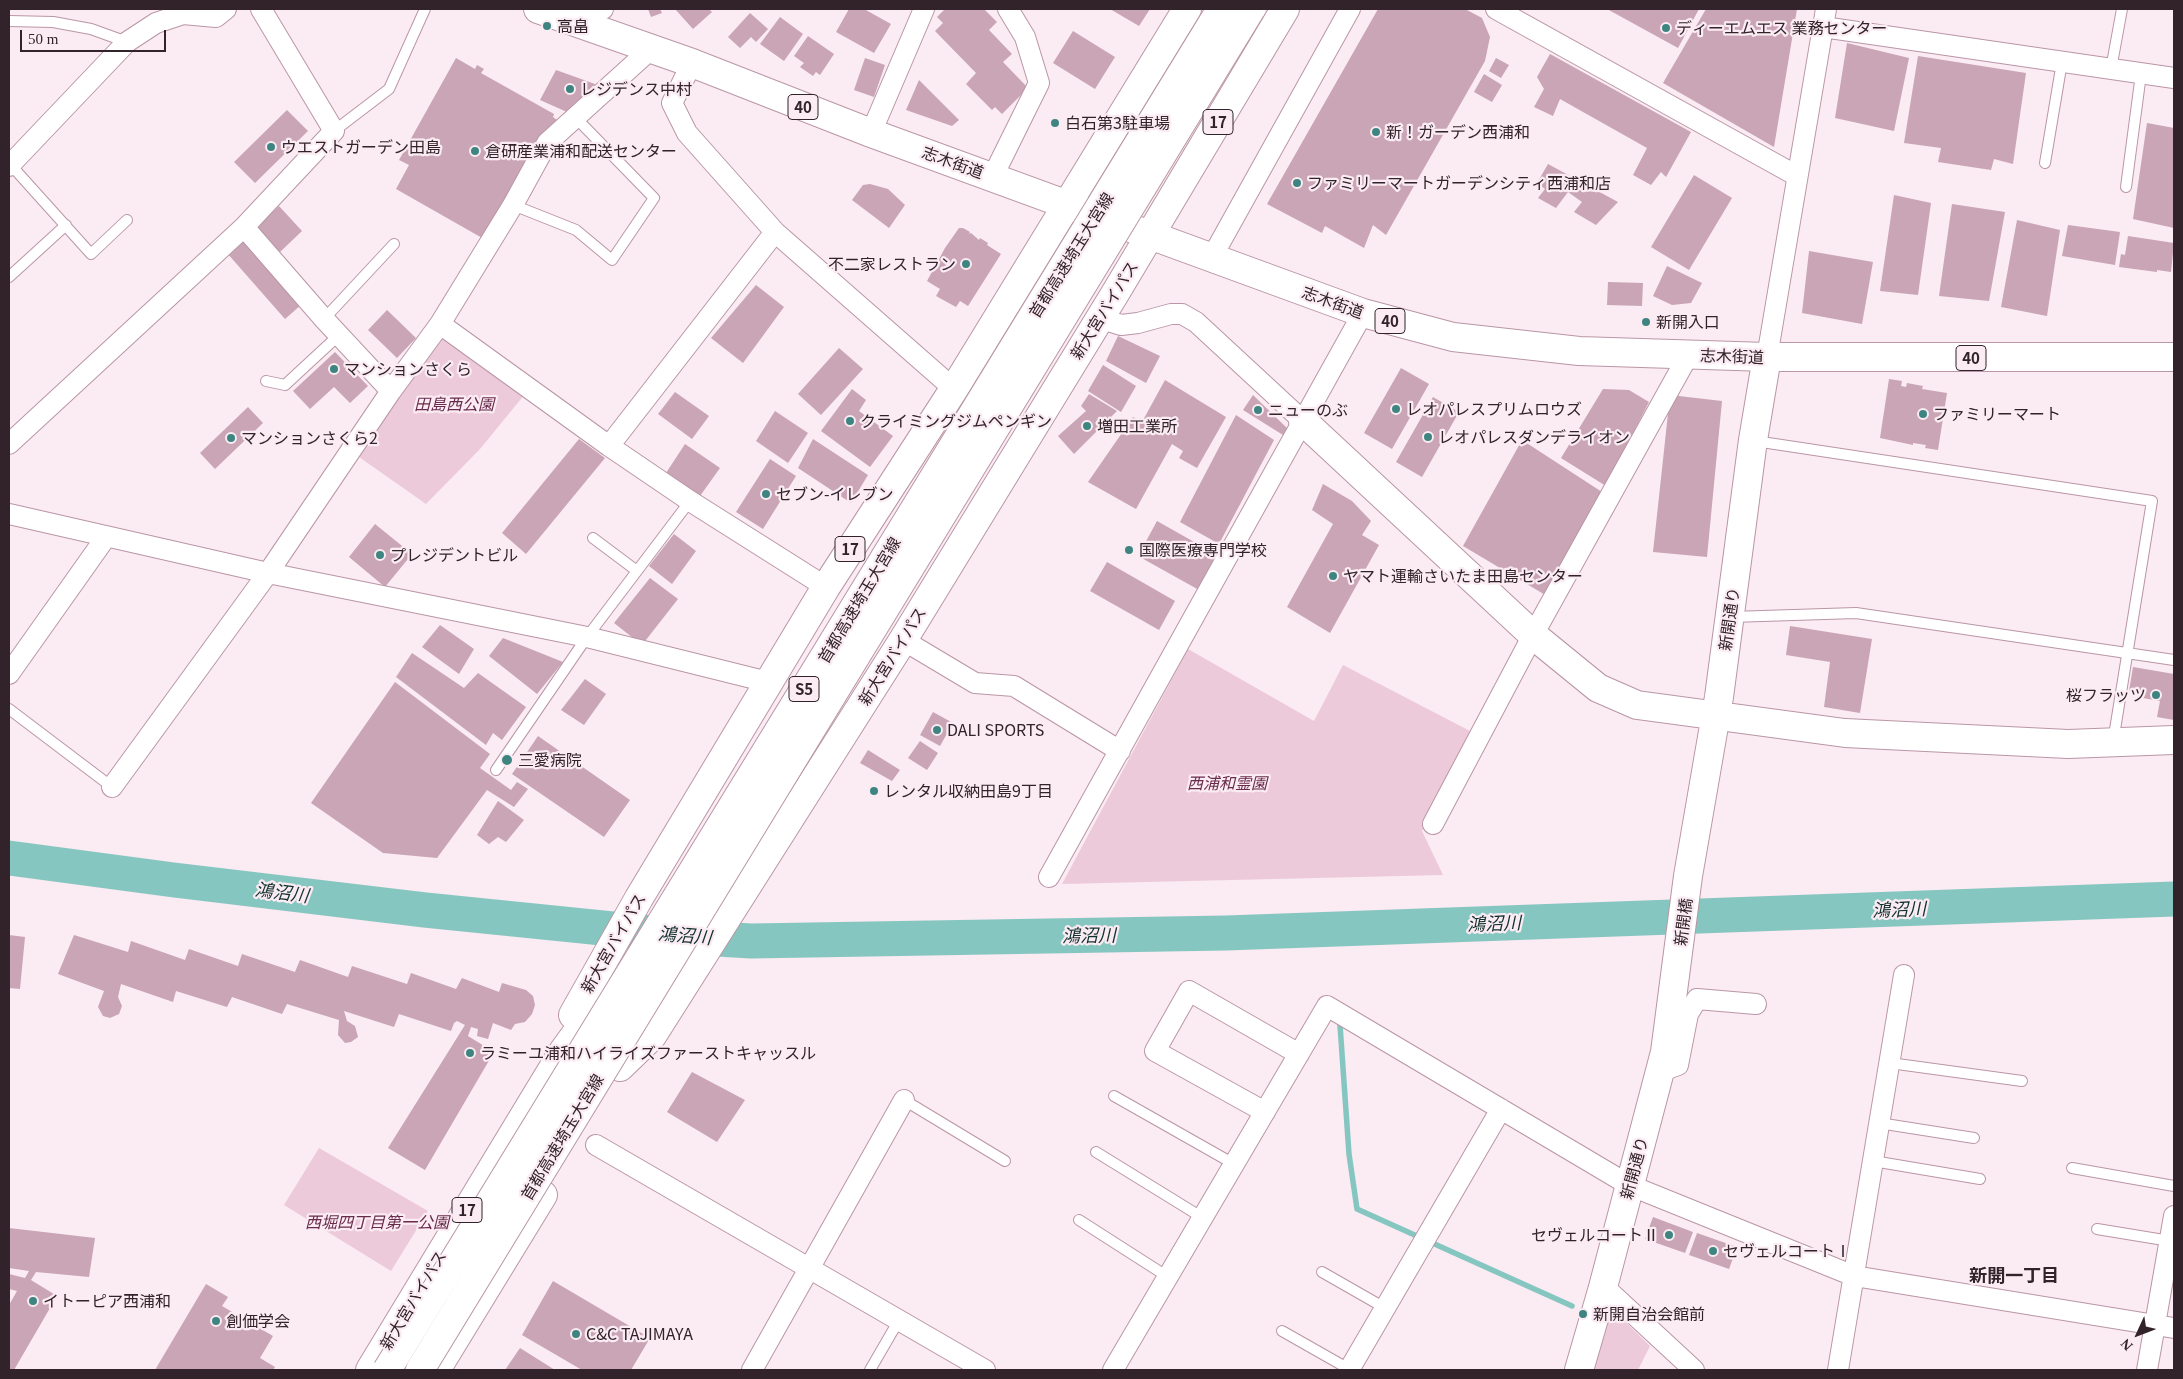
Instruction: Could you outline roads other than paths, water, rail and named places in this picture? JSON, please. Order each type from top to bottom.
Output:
[{"type":"main road","name":"志木街道","points":[[538,9],[652,48],[871,133],[1363,313],[1453,337],[1579,351],[1767,357],[2174,357]]},
{"type":"main road","name":"17","points":[[1068,204],[1187,9]]},
{"type":"main road","points":[[1122,154],[1211,9]]},
{"type":"main road","name":"首都高速埼玉大宮線","points":[[387,1370],[1222,9]]},
{"type":"main road","name":"首都高速埼玉大宮線","points":[[420,1370],[1252,9]]},
{"type":"main road","name":"17","points":[[1161,172],[1261,9]]},
{"type":"main road","name":"17","points":[[1150,234],[1285,9]]},
{"type":"main road","name":"新大宮バイパス","points":[[650,900],[768,682],[826,587],[954,390],[1068,204]]},
{"type":"main road","name":"新大宮バイパス","points":[[721,909],[902,640],[1150,234]]},
{"type":"main road","name":"新大宮バイパス","points":[[370,1370],[564,1050],[574,1010],[609,969],[650,900],[1050,273]]},
{"type":"main road","name":"新大宮バイパス","points":[[436,1370],[620,1067],[652,1036],[680,975],[1088,290]]},
{"type":"main road","name":"新開通り","points":[[1688,880],[1716,714],[1752,440],[1767,357]]},
{"type":"main road","points":[[1303,421],[1533,635],[1598,688],[1637,705],[1716,714],[1845,733],[2068,744],[2174,740]]},
{"type":"main road","name":"新開橋","points":[[1678,964],[1688,880]]},
{"type":"main road","name":"新開通り","points":[[1579,1370],[1602,1291],[1665,1052],[1678,964]]},
{"type":"street","points":[[10,165],[127,42],[156,24],[183,14],[216,16],[226,9]]},
{"type":"street","points":[[9,444],[244,228],[334,131],[261,9]]},
{"type":"street","points":[[570,20],[603,9]]},
{"type":"street","points":[[871,133],[924,9]]},
{"type":"street","points":[[992,176],[1039,83],[1025,37],[1008,9]]},
{"type":"street","points":[[1212,257],[1350,9]]},
{"type":"street","points":[[1496,9],[1797,176]]},
{"type":"street","points":[[1767,357],[1825,18],[2062,62],[2174,78]]},
{"type":"street","points":[[112,786],[268,573],[440,324],[513,205],[547,143],[652,48]]},
{"type":"street","points":[[692,63],[672,103],[687,133],[775,232],[954,390]]},
{"type":"street","points":[[244,228],[324,319],[392,391]]},
{"type":"street","points":[[609,446],[775,232]]},
{"type":"street","points":[[1050,877],[1363,313]]},
{"type":"street","points":[[1098,318],[1121,325],[1138,323],[1171,314],[1182,314],[1196,322],[1303,421]]},
{"type":"street","points":[[440,324],[609,446],[690,501],[826,587]]},
{"type":"street","points":[[1433,824],[1533,635],[1689,354]]},
{"type":"street","points":[[9,514],[268,573],[587,637],[768,682]]},
{"type":"street","points":[[9,674],[106,537]]},
{"type":"street","points":[[902,640],[975,683],[1014,686],[1120,750]]},
{"type":"street","points":[[1838,1370],[1904,976]]},
{"type":"street","points":[[1265,1112],[1155,1051],[1189,991],[1299,1054]]},
{"type":"street","points":[[1659,1072],[1678,1065],[1688,1014],[1697,1000],[1756,1004]]},
{"type":"street","points":[[1121,1368],[1168,1276],[1327,1006],[1629,1185],[1854,1276],[2165,1327]]},
{"type":"street","points":[[754,1370],[904,1100]]},
{"type":"street","points":[[1349,1370],[1501,1110]]},
{"type":"street","points":[[596,1145],[985,1370]]},
{"type":"street","points":[[2148,1370],[2165,1327],[2170,1241],[2174,1216]]},
{"type":"street","points":[[1602,1291],[1612,1295],[1694,1370]]},
{"type":"lane","points":[[334,131],[390,89],[425,9]]},
{"type":"lane","points":[[2111,69],[2122,9]]},
{"type":"lane","points":[[9,21],[53,22],[91,30],[127,42]]},
{"type":"lane","points":[[2045,163],[2062,62]]},
{"type":"lane","points":[[2126,187],[2141,74]]},
{"type":"lane","points":[[513,205],[576,230],[612,260],[654,198],[574,117]]},
{"type":"lane","points":[[10,165],[91,254],[127,220]]},
{"type":"lane","points":[[9,277],[66,226]]},
{"type":"lane","points":[[324,319],[394,244]]},
{"type":"lane","points":[[266,380],[285,385],[339,335]]},
{"type":"lane","points":[[1752,440],[2152,501],[2113,743]]},
{"type":"lane","points":[[496,770],[587,637],[690,501]]},
{"type":"lane","points":[[593,538],[637,571]]},
{"type":"lane","points":[[1729,617],[1856,613],[2174,660]]},
{"type":"lane","points":[[9,709],[112,786]]},
{"type":"lane","points":[[1890,1063],[2022,1081]]},
{"type":"lane","points":[[1114,1096],[1234,1164]]},
{"type":"lane","points":[[904,1100],[1006,1161]]},
{"type":"lane","points":[[1879,1124],[1974,1138]]},
{"type":"lane","points":[[1096,1152],[1203,1218]]},
{"type":"lane","points":[[1873,1161],[1980,1180]]},
{"type":"lane","points":[[2072,1168],[2174,1186]]},
{"type":"lane","points":[[1079,1220],[1168,1276]]},
{"type":"lane","points":[[2098,1229],[2170,1241]]},
{"type":"lane","points":[[1322,1272],[1386,1308]]},
{"type":"lane","points":[[870,1370],[898,1320]]},
{"type":"lane","points":[[1282,1331],[1349,1370]]},
{"type":"waterway","name":"鴻沼川","points":[[9,858],[425,910],[701,938],[751,941],[1226,933],[2174,899]]},
{"type":"waterway","points":[[1342,942],[1343,929]]},
{"type":"waterway","points":[[1340,1025],[1349,1154],[1357,1209],[1572,1306]]},
{"type":"place","name":"高畠","points":[[547,26]]},
{"type":"place","name":"ディーエムエス 業務センター","points":[[1666,28]]},
{"type":"place","name":"レジデンス中村","points":[[570,89]]},
{"type":"place","name":"白石第3駐車場","points":[[1055,123]]},
{"type":"place","name":"新！ガーデン西浦和","points":[[1376,132]]},
{"type":"place","name":"ウエストガーデン田島","points":[[271,147]]},
{"type":"place","name":"倉研産業浦和配送センター","points":[[475,151]]},
{"type":"place","name":"ファミリーマートガーデンシティ西浦和店","points":[[1297,183]]},
{"type":"place","name":"不二家レストラン","points":[[966,264]]},
{"type":"place","name":"新開入口","points":[[1646,322]]},
{"type":"place","name":"マンションさくら","points":[[334,369]]},
{"type":"place","name":"レオパレスプリムロウズ","points":[[1396,409]]},
{"type":"place","name":"ニューのぶ","points":[[1258,410]]},
{"type":"place","name":"ファミリーマート","points":[[1923,414]]},
{"type":"place","name":"クライミングジムペンギン","points":[[850,421]]},
{"type":"place","name":"増田工業所","points":[[1087,426]]},
{"type":"place","name":"レオパレスダンデライオン","points":[[1428,437]]},
{"type":"place","name":"マンションさくら2","points":[[231,438]]},
{"type":"place","name":"セブン-イレブン","points":[[766,494]]},
{"type":"place","name":"国際医療専門学校","points":[[1129,550]]},
{"type":"place","name":"プレジデントビル","points":[[380,555]]},
{"type":"place","name":"ヤマト運輸さいたま田島センター","points":[[1333,576]]},
{"type":"place","name":"桜フラッツ","points":[[2156,695]]},
{"type":"place","name":"DALI SPORTS","points":[[937,730]]},
{"type":"place","name":"三愛病院","points":[[507,760]]},
{"type":"place","name":"レンタル収納田島9丁目","points":[[874,791]]},
{"type":"place","name":"ラミーユ浦和ハイライズファーストキャッスル","points":[[470,1053]]},
{"type":"place","name":"セヴェルコートⅡ","points":[[1669,1235]]},
{"type":"place","name":"セヴェルコートⅠ","points":[[1713,1251]]},
{"type":"place","name":"イトーピア西浦和","points":[[33,1301]]},
{"type":"place","name":"新開自治会館前","points":[[1583,1314]]},
{"type":"place","name":"創価学会","points":[[216,1321]]},
{"type":"place","name":"C&C TAJIMAYA","points":[[576,1334]]},
{"type":"district","name":"新開一丁目","points":[[2014,1275]]},
{"type":"park label","name":"田島西公園","points":[[454,404]]},
{"type":"park label","name":"西浦和霊園","points":[[1227,783]]},
{"type":"park label","name":"西堀四丁目第一公園","points":[[377,1222]]}]
